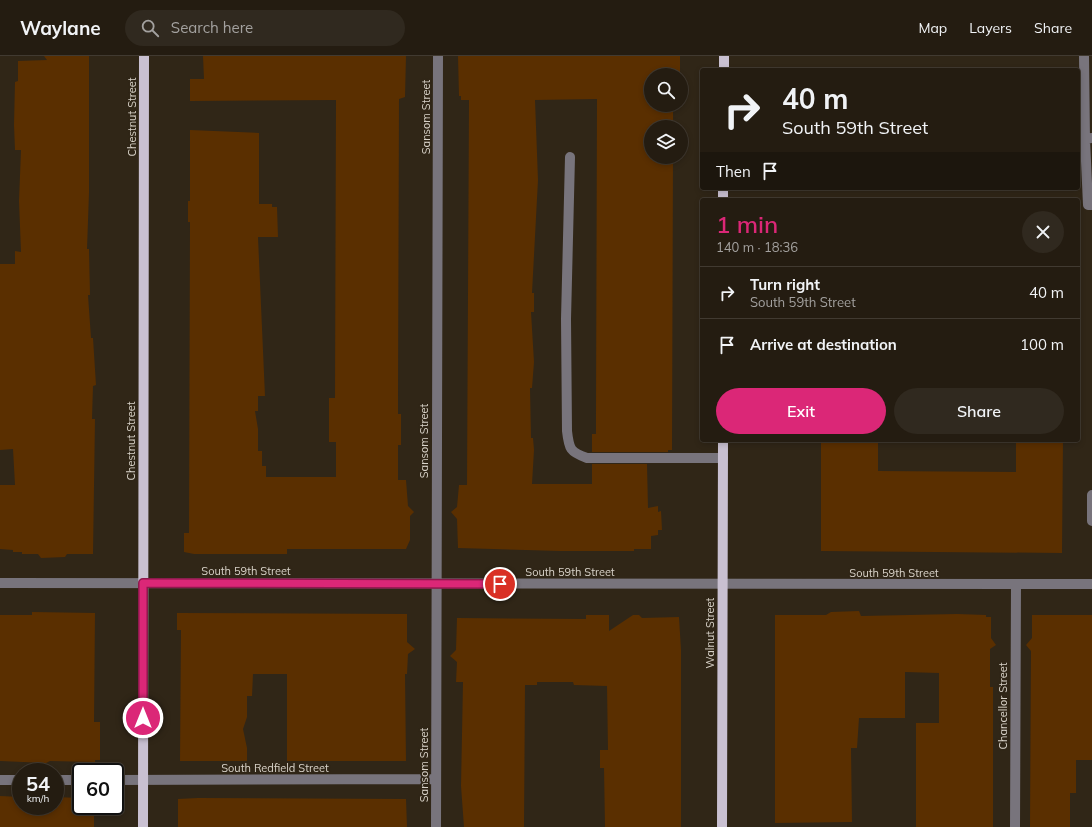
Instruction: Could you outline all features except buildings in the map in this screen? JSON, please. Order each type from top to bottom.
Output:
[{"type":"main road","name":"Chestnut Street","points":[[143,827],[144,56]]},
{"type":"main road","points":[[724,56],[724,68]]},
{"type":"main road","name":"Walnut Street","points":[[722,827],[723,442]]},
{"type":"street","name":"Sansom Street","points":[[436,827],[438,56]]},
{"type":"street","points":[[1084,56],[1089,139],[1088,205],[1092,205]]},
{"type":"street","points":[[570,157],[566,319],[567,431],[569,445],[574,453],[587,458],[723,458]]},
{"type":"street","points":[[1092,495],[1092,521]]},
{"type":"street","name":"South 59th Street","points":[[0,583],[1016,586],[1092,584]]},
{"type":"street","name":"Chancellor Street","points":[[1015,827],[1016,586]]},
{"type":"street","name":"South Redfield Street","points":[[124,780],[436,779]]},
{"type":"street","points":[[0,780],[12,780]]},
{"type":"route","points":[[143,718],[143,583],[500,584]]}]
